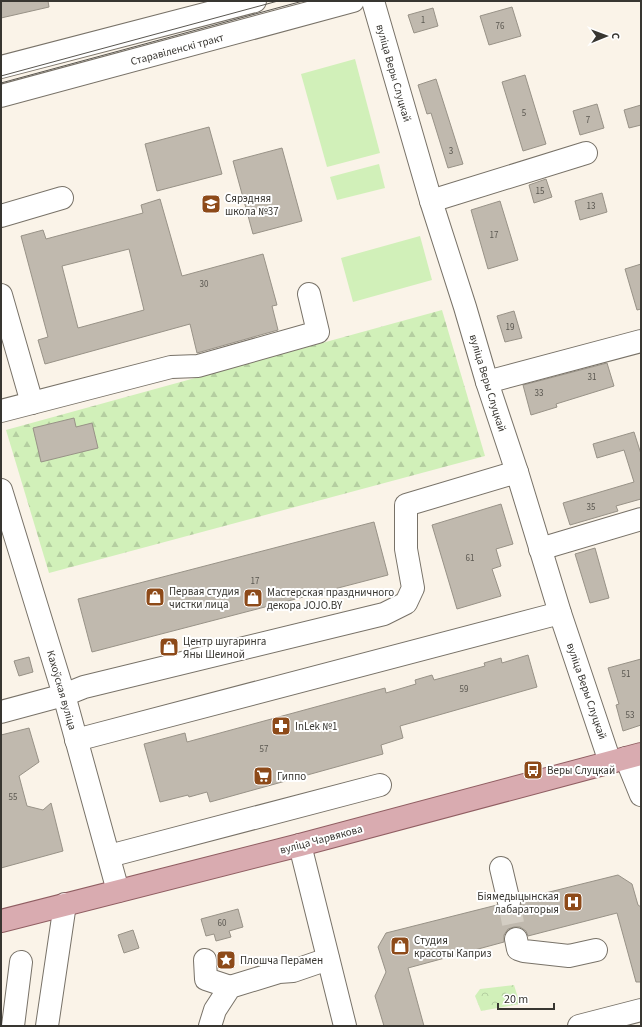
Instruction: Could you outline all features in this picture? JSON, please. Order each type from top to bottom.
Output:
[{"type":"main road","name":"вуліца Чарвякова","points":[[1,921],[300,845],[626,758]]},
{"type":"street","points":[[1,68],[256,1]]},
{"type":"street","name":"Старавіленскі тракт","points":[[1,96],[353,1]]},
{"type":"street","name":"вуліца Веры Слуцкай","points":[[373,1],[431,201],[560,613],[626,758],[641,795]]},
{"type":"street","points":[[431,201],[586,153]]},
{"type":"street","points":[[1,216],[62,198]]},
{"type":"street","points":[[1,411],[171,367],[198,366],[318,332],[309,294]]},
{"type":"street","points":[[1,295],[32,403]]},
{"type":"street","points":[[487,382],[641,341]]},
{"type":"street","points":[[1,712],[64,695],[84,687],[384,614],[406,603],[413,588],[406,549],[406,505],[517,472]]},
{"type":"street","name":"Кахоўская вуліца","points":[[3,503],[64,695],[118,891]]},
{"type":"street","points":[[540,549],[641,519]]},
{"type":"street","points":[[76,740],[560,613]]},
{"type":"street","points":[[108,856],[380,784]]},
{"type":"street","points":[[300,845],[345,1026]]},
{"type":"street","points":[[501,868],[509,902]]},
{"type":"street","points":[[47,1026],[65,904]]},
{"type":"street","points":[[516,939],[518,949],[524,951],[569,956],[596,950]]},
{"type":"street","points":[[206,960],[206,979],[230,987],[279,972],[293,971],[328,959]]},
{"type":"street","points":[[13,1026],[21,962]]},
{"type":"street","points":[[210,1026],[215,1010],[230,987]]},
{"type":"street","points":[[578,1026],[641,1010]]},
{"type":"green space","points":[[355,59],[380,153],[327,167],[301,74]]},
{"type":"green space","points":[[379,164],[385,188],[337,200],[330,177]]},
{"type":"green space","points":[[420,236],[432,280],[353,302],[341,258]]},
{"type":"green space","points":[[442,310],[485,456],[49,573],[6,430]]},
{"type":"green space","points":[[514,985],[520,1004],[481,1011],[475,996],[480,989]]},
{"type":"building","points":[[1,1],[48,1],[49,7],[1,18]]},
{"type":"building","points":[[512,7],[521,36],[489,45],[480,16]]},
{"type":"building","points":[[433,8],[438,26],[414,33],[408,15]]},
{"type":"building","points":[[525,75],[546,144],[523,151],[502,82]]},
{"type":"building","points":[[436,79],[463,164],[448,168],[431,113],[427,114],[418,85]]},
{"type":"building","points":[[597,104],[604,128],[580,135],[573,111]]},
{"type":"building","points":[[641,105],[641,125],[629,128],[624,110]]},
{"type":"building","points":[[209,127],[222,174],[157,191],[145,144]]},
{"type":"building","points":[[282,148],[302,221],[253,234],[233,161]]},
{"type":"building","points":[[546,179],[552,197],[534,203],[529,185]]},
{"type":"building","points":[[602,193],[607,212],[580,220],[575,201]]},
{"type":"building","points":[[160,199],[182,276],[263,254],[277,305],[272,306],[278,330],[197,353],[190,324],[45,364],[38,340],[48,337],[21,236],[43,230],[46,239],[143,213],[141,205]],"holes":[[[129,249],[144,310],[78,328],[62,266]]]},
{"type":"building","points":[[500,201],[518,260],[488,269],[471,210]]},
{"type":"building","points":[[641,264],[641,309],[637,310],[625,269]]},
{"type":"building","points":[[514,311],[522,338],[505,342],[497,316]]},
{"type":"building","points":[[607,363],[614,386],[556,404],[557,407],[531,415],[523,385]]},
{"type":"building","points":[[74,418],[76,427],[92,423],[98,448],[41,462],[33,428]]},
{"type":"building","points":[[634,432],[641,454],[641,499],[616,506],[618,511],[570,525],[563,503],[634,482],[624,450],[597,458],[593,444]]},
{"type":"building","points":[[501,504],[513,544],[496,549],[501,566],[492,569],[501,596],[457,609],[432,525]]},
{"type":"building","points":[[374,522],[388,575],[92,652],[78,599]]},
{"type":"building","points":[[595,548],[609,598],[590,603],[575,554]]},
{"type":"building","points":[[528,655],[537,687],[400,726],[403,738],[381,745],[383,754],[210,802],[207,792],[160,802],[144,744],[185,733],[187,742],[385,688],[386,693],[416,684],[415,680],[432,675],[434,680],[485,666],[484,663],[501,658],[502,663]]},
{"type":"building","points":[[29,657],[33,672],[19,676],[14,661]]},
{"type":"building","points":[[641,659],[641,725],[623,731],[616,705],[619,704],[608,668]]},
{"type":"building","points":[[29,728],[39,762],[19,776],[27,806],[43,810],[51,803],[63,851],[1,868],[1,735]]},
{"type":"building","points":[[618,875],[632,884],[638,905],[641,907],[641,982],[636,982],[617,913],[528,936],[526,931],[520,927],[514,927],[508,929],[504,935],[504,942],[408,968],[424,1026],[384,1026],[375,996],[386,972],[378,947],[386,933],[497,905],[505,914],[512,914],[521,906],[521,899]]},
{"type":"building","points":[[238,909],[243,927],[229,931],[231,937],[216,941],[214,934],[206,936],[201,919]]},
{"type":"building","points":[[133,930],[139,948],[124,953],[118,935]]},
{"type":"tunnel","points":[[509,902],[516,939]]},
{"type":"tram line","points":[[1,76],[278,1]]},
{"type":"tram line","points":[[1,83],[303,1]]},
{"type":"place","name":"Сярэдняя школа №37","points":[[211,204]]},
{"type":"place","name":"Первая студия чистки лица","points":[[155,597]]},
{"type":"place","name":"Мастерская праздничного декора JOJO.BY","points":[[253,598]]},
{"type":"place","name":"Центр шугаринга Яны Шеиной","points":[[169,647]]},
{"type":"place","name":"InLek №1","points":[[281,726]]},
{"type":"place","name":"Веры Слуцкай","points":[[533,770]]},
{"type":"place","name":"Гиппо","points":[[263,776]]},
{"type":"place","name":"Біямедыцынская лабараторыя","points":[[573,902]]},
{"type":"place","name":"Студия красоты Каприз","points":[[400,946]]},
{"type":"place","name":"Плошча Перамен","points":[[226,960]]}]
